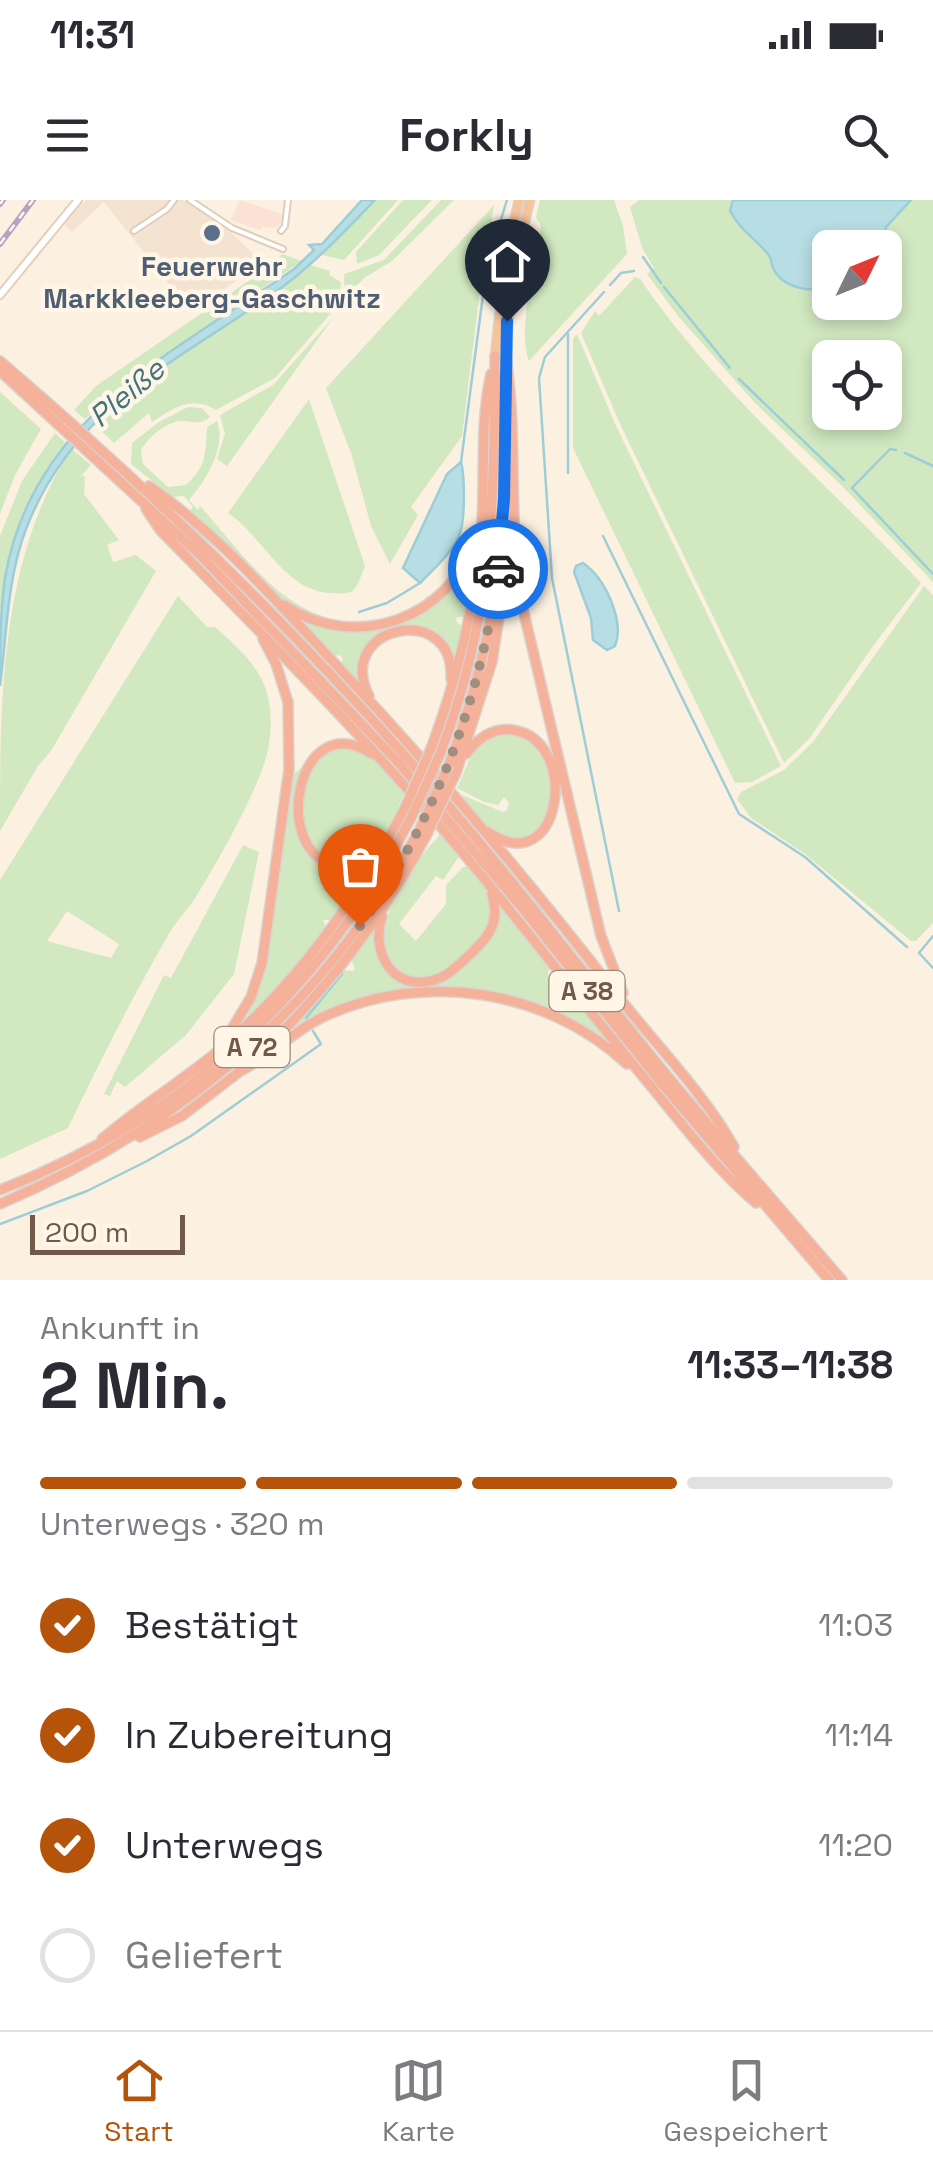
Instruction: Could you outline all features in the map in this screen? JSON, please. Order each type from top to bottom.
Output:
[{"type":"highway","points":[[520,200],[504,263],[500,354],[513,398],[516,566],[527,629],[601,936],[616,982],[652,1040]]},
{"type":"highway","points":[[436,750],[474,590],[484,489],[485,400],[500,354],[530,200]]},
{"type":"highway","name":"A 72","points":[[0,1190],[85,1154],[174,1098],[280,1007],[352,919],[407,814],[470,661],[488,573],[500,354]]},
{"type":"highway","name":"A 72","points":[[0,1204],[122,1144],[205,1087],[254,1046],[296,1003],[380,897],[423,833],[452,769],[480,674],[495,595],[504,499],[500,354]]},
{"type":"highway","name":"A 38","points":[[0,361],[114,466],[397,761],[829,1280]]},
{"type":"highway","name":"A 38","points":[[0,371],[114,466],[126,471],[265,606],[404,755],[842,1280]]},
{"type":"highway","points":[[126,471],[181,510],[379,711],[544,902],[715,1118],[739,1161]]},
{"type":"highway","points":[[260,586],[297,613],[334,626],[374,626],[413,614],[438,597],[464,566],[477,537],[484,489]]},
{"type":"highway","points":[[137,494],[161,531],[383,761],[488,882],[725,1174],[777,1220]]},
{"type":"highway","points":[[460,762],[492,662],[514,507]]},
{"type":"highway","points":[[219,1050],[246,1008],[262,963],[290,746],[288,702],[280,673],[267,646],[236,606]]},
{"type":"highway","points":[[379,711],[364,686],[364,663],[375,643],[395,631],[418,630],[440,642],[450,661],[450,694]]},
{"type":"highway","points":[[452,769],[480,738],[508,730],[535,740],[546,752],[556,806],[550,822],[538,834],[524,841],[507,841],[492,834],[472,816]]},
{"type":"highway","points":[[383,761],[351,744],[320,752],[303,775],[300,824],[310,849],[332,865],[360,864],[384,848]]},
{"type":"highway","points":[[85,1154],[219,1050],[274,998],[314,953],[361,888],[407,814]]},
{"type":"highway","points":[[239,1072],[314,998],[384,907],[423,833]]},
{"type":"highway","points":[[384,907],[377,936],[382,959],[403,978],[431,982],[451,971],[491,932],[496,910],[488,882]]},
{"type":"highway","points":[[122,1144],[173,1122],[298,1030],[340,1010],[399,994],[460,992],[518,1002],[573,1025],[610,1050],[666,1106]]},
{"type":"main road","points":[[0,295],[78,200]]},
{"type":"street","points":[[134,231],[174,200]]},
{"type":"street","points":[[190,200],[232,228],[282,249]]},
{"type":"street","points":[[282,231],[288,200]]},
{"type":"shaded area","points":[[86,200],[184,200],[226,227],[262,263],[191,312],[104,202],[72,232],[63,223]]},
{"type":"shaded area","points":[[240,200],[284,215],[281,223],[261,230],[230,220]]},
{"type":"green space","points":[[375,200],[398,200],[344,260],[322,255]]},
{"type":"green space","points":[[403,200],[432,200],[379,255],[357,264],[356,252]]},
{"type":"green space","points":[[441,200],[454,200],[392,261],[364,278],[345,298],[344,274],[384,260]]},
{"type":"green space","points":[[540,200],[614,200],[627,254],[529,361],[526,314],[541,226],[536,217]]},
{"type":"green space","points":[[639,200],[733,200],[730,211],[767,254],[774,270],[812,285],[812,320],[902,320],[902,230],[886,227],[911,200],[933,200],[933,582],[844,488],[754,402],[678,316],[647,274],[654,268],[642,248],[630,207]]},
{"type":"green space","points":[[494,205],[462,436],[411,507],[418,515],[390,564],[371,526],[352,456],[326,388]]},
{"type":"green space","points":[[282,254],[302,261],[129,380],[85,419],[74,410],[96,386]]},
{"type":"green space","points":[[310,265],[330,271],[329,275],[341,282],[338,305],[275,378],[216,410],[191,404],[175,408],[152,422],[149,413],[114,443],[93,423],[143,380]]},
{"type":"green space","points":[[635,277],[738,399],[921,583],[809,739],[784,763],[621,426],[581,333],[595,311],[599,316]]},
{"type":"green space","points":[[333,318],[227,466],[217,459],[225,434],[220,415],[273,385]]},
{"type":"green space","points":[[577,334],[616,426],[781,766],[752,782],[735,783],[573,448],[573,339]]},
{"type":"green space","points":[[0,392],[41,429],[15,475],[0,514]]},
{"type":"green space","points":[[309,399],[365,566],[357,586],[345,593],[313,590],[299,582],[228,513]]},
{"type":"green space","points":[[188,407],[202,408],[210,417],[199,422],[174,422],[162,428],[141,450],[143,464],[168,487],[186,485],[202,464],[207,427],[217,421],[217,453],[208,474],[189,500],[198,510],[200,506],[273,586],[330,622],[282,600],[189,512],[193,507],[184,496],[172,497],[131,464],[132,443],[159,422]]},
{"type":"green space","points":[[55,433],[66,443],[53,459],[4,581],[0,622],[0,536],[22,481]]},
{"type":"green space","points":[[71,448],[91,465],[81,476],[85,476],[84,494],[119,540],[107,545],[113,562],[136,555],[156,571],[0,831],[4,681],[17,584],[30,537]]},
{"type":"green space","points":[[478,549],[465,617],[457,617],[456,621],[465,629],[454,662],[451,654],[419,628],[393,628],[380,635],[360,676],[362,687],[340,666],[343,658],[331,657],[286,610],[315,624],[399,623],[445,594]]},
{"type":"green space","points":[[924,586],[933,595],[933,923],[916,941],[911,941],[805,854],[751,818],[737,799],[741,792],[784,770],[813,742]]},
{"type":"green space","points":[[178,596],[207,627],[215,627],[229,640],[260,677],[270,706],[265,760],[228,842],[156,956],[68,1128],[0,1159],[0,880]],"holes":[[[67,911],[119,944],[111,958],[47,941]]]},
{"type":"green space","points":[[501,734],[516,734],[534,743],[541,752],[552,792],[550,812],[542,828],[519,838],[487,827],[455,792],[503,812],[507,810],[509,803],[504,797],[498,805],[457,788],[482,742]]},
{"type":"green space","points":[[345,748],[372,757],[405,792],[391,829],[375,852],[350,862],[331,862],[317,852],[307,835],[304,792],[311,772],[325,756]]},
{"type":"green space","points":[[304,766],[299,826],[300,838],[311,858],[340,869],[373,862],[331,920],[323,920],[328,930],[303,962],[243,1024],[257,996],[266,963],[292,775]]},
{"type":"green space","points":[[439,830],[460,855],[443,880],[436,876],[399,924],[416,941],[446,904],[446,885],[463,867],[470,866],[490,895],[492,918],[478,943],[454,966],[441,974],[416,979],[391,962],[384,949],[384,932],[396,896],[439,836]]},
{"type":"green space","points":[[243,845],[259,852],[234,974],[186,1035],[125,1087],[117,1081],[110,1096],[104,1094],[164,975],[171,978]]},
{"type":"green space","points":[[498,901],[550,964],[548,976],[556,974],[616,1048],[543,1007],[452,988],[326,1012],[288,1030],[342,970],[355,969],[351,959],[375,926],[380,956],[392,969],[420,985],[474,954],[485,943],[498,918]]},
{"type":"water","name":"Pleiße","points":[[362,200],[375,200],[306,268],[134,389],[101,416],[72,448],[47,485],[20,548],[11,587],[0,686],[5,578],[20,522],[45,474],[77,432],[115,395],[157,361],[294,269],[314,250],[309,245],[322,244]]},
{"type":"water","points":[[733,200],[911,200],[886,230],[812,230],[812,290],[783,281],[769,256],[730,211]]},
{"type":"water","points":[[461,462],[464,498],[460,533],[448,553],[420,583],[403,568],[447,474]]},
{"type":"water","points":[[583,563],[599,579],[615,613],[615,646],[607,650],[593,640],[591,618],[574,572]]},
{"type":"waterway","points":[[461,462],[487,265],[507,200]]},
{"type":"waterway","points":[[643,257],[661,283]]},
{"type":"waterway","points":[[610,285],[621,273],[634,271]]},
{"type":"waterway","points":[[664,287],[730,368]]},
{"type":"waterway","points":[[604,292],[545,357],[539,378],[552,578],[619,911]]},
{"type":"waterway","points":[[568,334],[568,473]]},
{"type":"waterway","points":[[739,379],[844,480]]},
{"type":"waterway","name":"Pleiße","points":[[126,392],[130,404]]},
{"type":"waterway","points":[[896,450],[890,449],[852,488],[933,574]]},
{"type":"waterway","points":[[905,453],[933,466]]},
{"type":"waterway","points":[[603,536],[739,814],[805,857],[907,947]]},
{"type":"waterway","points":[[359,612],[387,603],[420,583]]},
{"type":"waterway","points":[[933,936],[919,953],[933,968]]},
{"type":"waterway","points":[[306,1018],[342,974]]},
{"type":"waterway","points":[[0,1224],[87,1191],[191,1136],[321,1044],[313,1031]]},
{"type":"railway","points":[[0,204],[3,200]]},
{"type":"railway","points":[[0,244],[33,200]]},
{"type":"way so far","points":[[360,926],[408,851],[449,765],[480,674],[498,569]]},
{"type":"place","name":"Feuerwehr Markkleeberg-Gaschwitz","points":[[212,233]]},
{"type":"route","points":[[498,569],[504,499],[507,321]]}]
